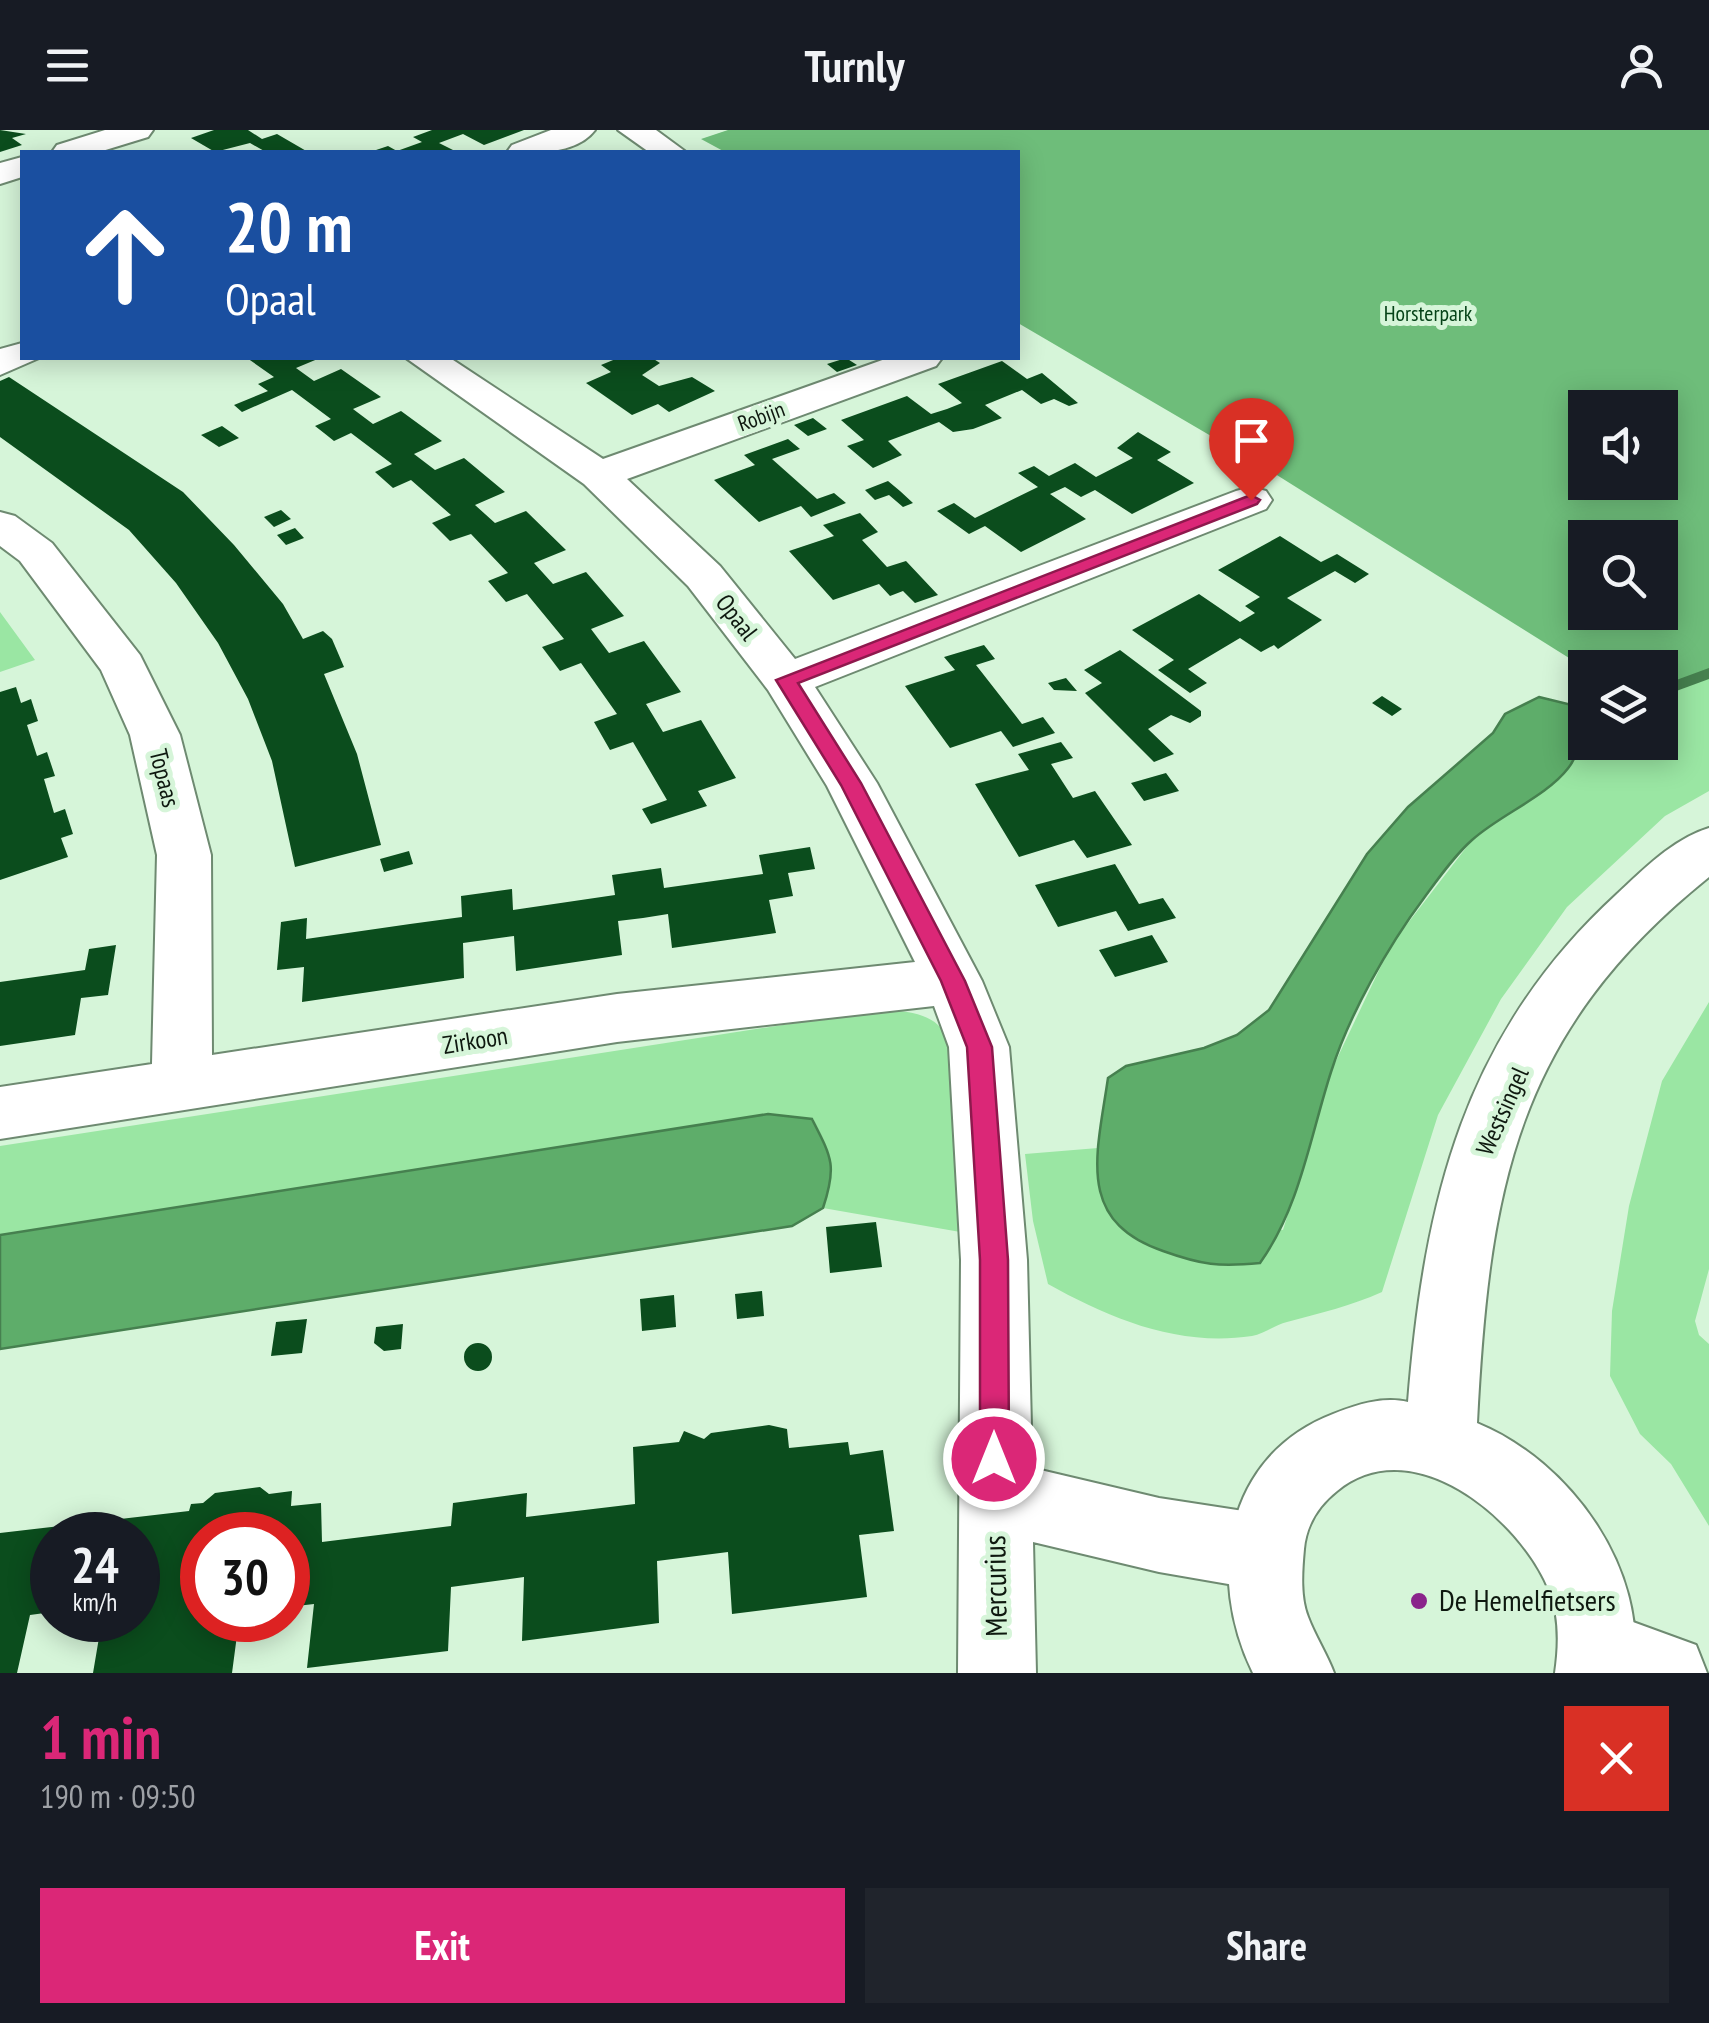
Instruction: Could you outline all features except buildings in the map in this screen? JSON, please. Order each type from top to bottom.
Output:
[{"type":"street","points":[[90,144],[137,130]]},
{"type":"street","points":[[528,150],[579,130]]},
{"type":"street","points":[[634,130],[667,150]]},
{"type":"street","name":"Opaal","points":[[428,360],[599,475],[704,576],[786,680],[850,783],[953,981],[979,1047],[994,1260]]},
{"type":"street","name":"Robijn","points":[[599,475],[918,360]]},
{"type":"street","points":[[786,680],[1251,500]]},
{"type":"street","name":"Topaas","points":[[0,525],[36,552],[123,666],[154,734],[184,855],[182,1086]]},
{"type":"street","name":"Westsingel","points":[[1440,1443],[1462,1220],[1488,1132],[1534,1038],[1578,970],[1626,918],[1709,848]]},
{"type":"street","name":"Zirkoon","points":[[0,1113],[617,1018],[953,981]]},
{"type":"street","name":"Mercurius","points":[[994,1260],[997,1673]]},
{"type":"street","points":[[1295,1673],[1270,1618],[1263,1552],[1276,1504],[1304,1468],[1342,1444],[1390,1436],[1440,1443],[1500,1472],[1551,1520],[1587,1582],[1621,1665]]},
{"type":"street","points":[[995,1496],[1159,1535],[1263,1552]]},
{"type":"green space","name":"Horsterpark","points":[[728,130],[1709,130],[1709,673],[1678,685],[1678,650],[1568,650],[1568,657],[1264,467],[1020,324],[1020,150],[721,150],[701,139]]},
{"type":"green space","name":"Horsterpark","points":[[1709,130],[1709,791],[1665,816],[1567,907],[1501,999],[1438,1115],[1382,1292],[1252,1336],[1225,1338],[1172,1334],[1146,1327],[1048,1284],[1033,1221],[1025,1154],[1098,1148],[1101,1187],[1283,1230],[1333,1067],[1391,945],[1472,840],[1563,775],[1569,760],[1678,760],[1678,685],[1695,678],[1678,668],[1678,650],[1647,650],[1612,630],[1678,630],[1678,520],[1568,520],[1568,604],[1020,286],[1020,152]]},
{"type":"green space","points":[[0,612],[35,660],[0,672]]},
{"type":"green space","points":[[1709,1002],[1709,1269],[1695,1321],[1699,1335],[1709,1344],[1709,1526],[1671,1464],[1640,1434],[1610,1376],[1612,1311],[1629,1206],[1662,1081]]},
{"type":"green space","points":[[886,1009],[926,1017],[938,1025],[948,1041],[956,1064],[964,1123],[966,1233],[823,1208],[831,1162],[813,1119],[769,1114],[0,1235],[0,1146]]},
{"type":"shaded area","points":[[1539,697],[1568,704],[1568,760],[1572,760],[1552,785],[1465,846],[1397,937],[1348,1028],[1295,1195],[1260,1263],[1200,1262],[1135,1238],[1116,1222],[1104,1203],[1098,1182],[1097,1158],[1108,1078],[1126,1066],[1204,1048],[1237,1035],[1269,1010],[1367,854],[1408,807],[1493,733],[1505,714]]},
{"type":"shaded area","points":[[768,1114],[812,1119],[830,1162],[830,1182],[823,1208],[792,1226],[0,1349],[0,1235]]},
{"type":"waterway","points":[[1678,685],[1709,673]]},
{"type":"place","name":"De Hemelfietsers","points":[[1419,1601]]},
{"type":"route","points":[[994,1459],[994,1260],[979,1047],[953,981],[850,783],[786,680],[1251,500]]}]
